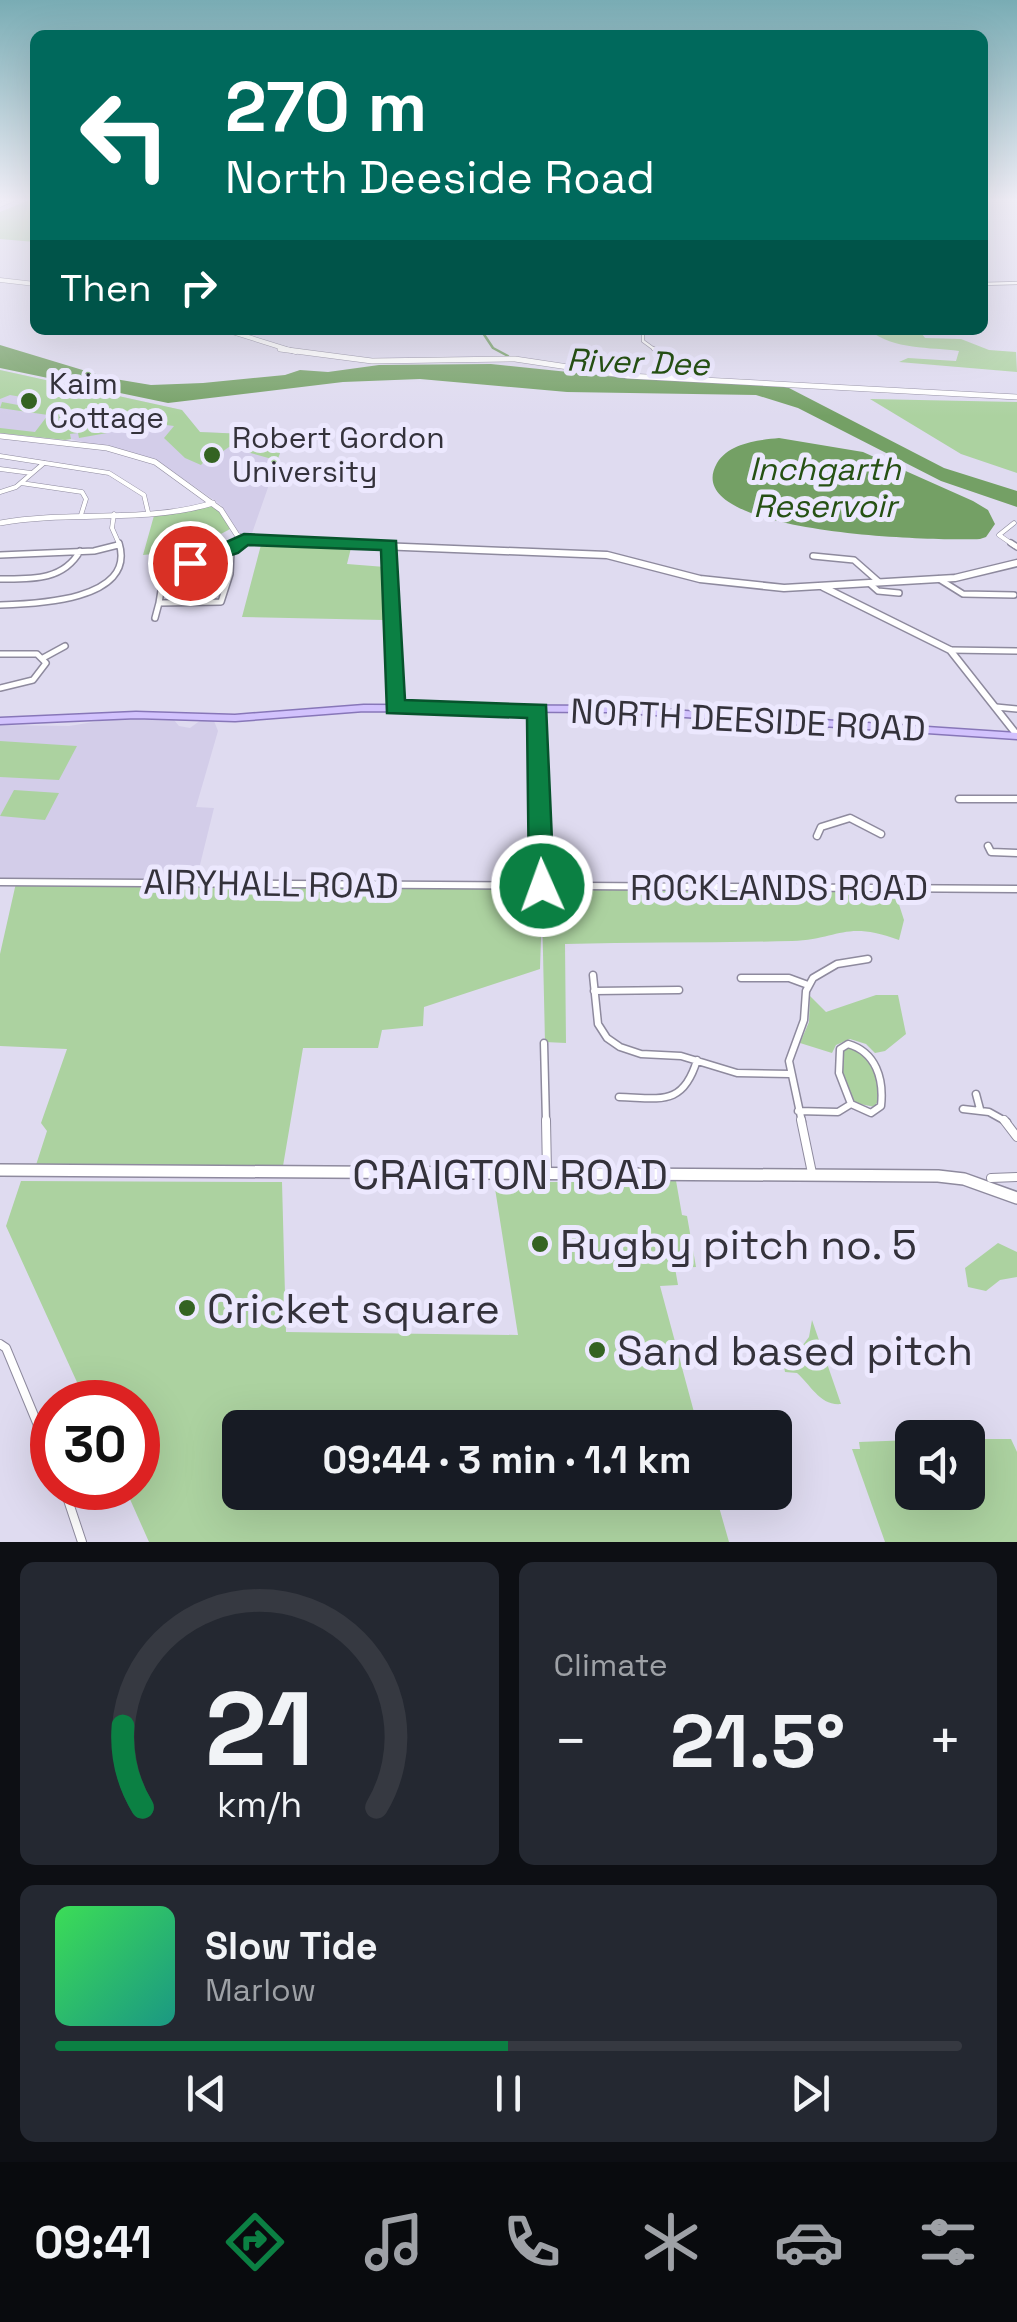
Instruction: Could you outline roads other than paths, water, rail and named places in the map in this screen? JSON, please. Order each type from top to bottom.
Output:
[{"type":"main road","name":"NORTH DEESIDE ROAD","points":[[0,721],[136,715],[236,718],[395,708],[653,711],[1017,736]]},
{"type":"street","points":[[0,280],[30,283]]},
{"type":"street","points":[[988,284],[1017,283]]},
{"type":"street","points":[[240,335],[283,350],[372,361],[515,359],[628,376],[1017,397]]},
{"type":"street","points":[[643,335],[644,341],[672,362],[673,377]]},
{"type":"street","points":[[0,436],[106,448],[140,457],[170,470],[213,503],[247,540]]},
{"type":"street","points":[[39,452],[44,462]]},
{"type":"street","points":[[0,456],[118,476],[144,496],[148,512]]},
{"type":"street","points":[[0,492],[20,484],[44,462]]},
{"type":"street","points":[[0,469],[31,472]]},
{"type":"street","points":[[20,484],[82,492],[86,500],[81,515]]},
{"type":"street","points":[[0,523],[192,511],[213,503]]},
{"type":"street","points":[[0,605],[53,602],[89,592],[115,572],[122,557],[110,528],[114,514]]},
{"type":"street","points":[[1014,524],[999,535],[1017,547]]},
{"type":"street","points":[[165,566],[232,550],[247,540],[607,555],[719,582],[770,587],[938,579],[1017,563]]},
{"type":"street","points":[[0,555],[118,545]]},
{"type":"street","points":[[390,545],[395,708]]},
{"type":"street","points":[[159,603],[221,602],[230,574],[232,550]]},
{"type":"street","points":[[0,579],[58,574],[75,563],[80,551]]},
{"type":"street","points":[[155,618],[166,553]]},
{"type":"street","points":[[813,556],[854,560],[879,582]]},
{"type":"street","points":[[162,578],[230,574]]},
{"type":"street","points":[[938,579],[946,588],[962,593],[1014,595]]},
{"type":"street","points":[[868,583],[875,590],[898,593]]},
{"type":"street","points":[[820,586],[950,650],[1017,736]]},
{"type":"street","points":[[43,658],[65,646]]},
{"type":"street","points":[[950,650],[1017,651]]},
{"type":"street","points":[[0,654],[28,653],[46,663],[40,676],[21,686],[0,688]]},
{"type":"street","points":[[996,707],[1017,709]]},
{"type":"street","points":[[538,710],[542,886]]},
{"type":"street","points":[[959,798],[1017,799]]},
{"type":"street","points":[[818,836],[821,827],[850,818],[881,834]]},
{"type":"street","points":[[988,846],[991,852],[1017,853]]},
{"type":"street","name":"AIRYHALL ROAD","points":[[0,882],[542,886]]},
{"type":"street","name":"ROCKLANDS ROAD","points":[[542,886],[1017,889]]},
{"type":"street","points":[[812,1176],[790,1074],[791,1049],[804,1020],[808,985],[837,964],[868,959]]},
{"type":"street","points":[[592,975],[598,1024],[607,1038],[620,1047],[641,1054],[697,1060],[738,1074],[790,1074]]},
{"type":"street","points":[[741,978],[789,978],[808,985]]},
{"type":"street","points":[[661,990],[662,1002]]},
{"type":"street","points":[[594,991],[679,990]]},
{"type":"street","points":[[544,1043],[547,1176]]},
{"type":"street","points":[[848,1044],[860,1046],[870,1055],[883,1094],[880,1106],[871,1112],[852,1104],[841,1082],[838,1061],[840,1049],[848,1044]]},
{"type":"street","points":[[619,1098],[678,1096],[692,1084],[697,1060]]},
{"type":"street","points":[[976,1094],[980,1109]]},
{"type":"street","points":[[639,1098],[640,1111]]},
{"type":"street","points":[[798,1112],[838,1112],[852,1104]]},
{"type":"street","points":[[964,1108],[1005,1118],[1017,1137]]},
{"type":"street","name":"CRAIGTON ROAD","points":[[0,1170],[949,1176],[1017,1198]]},
{"type":"street","points":[[991,1178],[1017,1178]]},
{"type":"street","points":[[0,1344],[6,1348],[30,1406]]},
{"type":"street","points":[[73,1510],[82,1542]]},
{"type":"water","points":[[0,345],[109,378],[151,385],[379,365],[491,364],[626,378],[764,383],[789,388],[944,468],[1017,491],[1017,507],[941,481],[798,408],[756,395],[567,392],[420,379],[343,382],[168,403],[0,368]]},
{"type":"water","name":"Inchgarth Reservoir","points":[[779,438],[863,452],[973,501],[988,510],[995,524],[980,539],[870,535],[772,520],[735,506],[715,487],[717,463],[729,451],[745,444]]},
{"type":"waterway","points":[[484,335],[493,348],[508,356]]},
{"type":"place","name":"Kaim Cottage","points":[[29,401]]},
{"type":"place","name":"Robert Gordon University","points":[[212,455]]},
{"type":"place","name":"Rugby pitch no. 5","points":[[540,1244]]},
{"type":"place","name":"Cricket square","points":[[187,1308]]},
{"type":"place","name":"Sand based pitch","points":[[597,1350]]},
{"type":"water label","name":"River Dee","points":[[638,362]]}]
